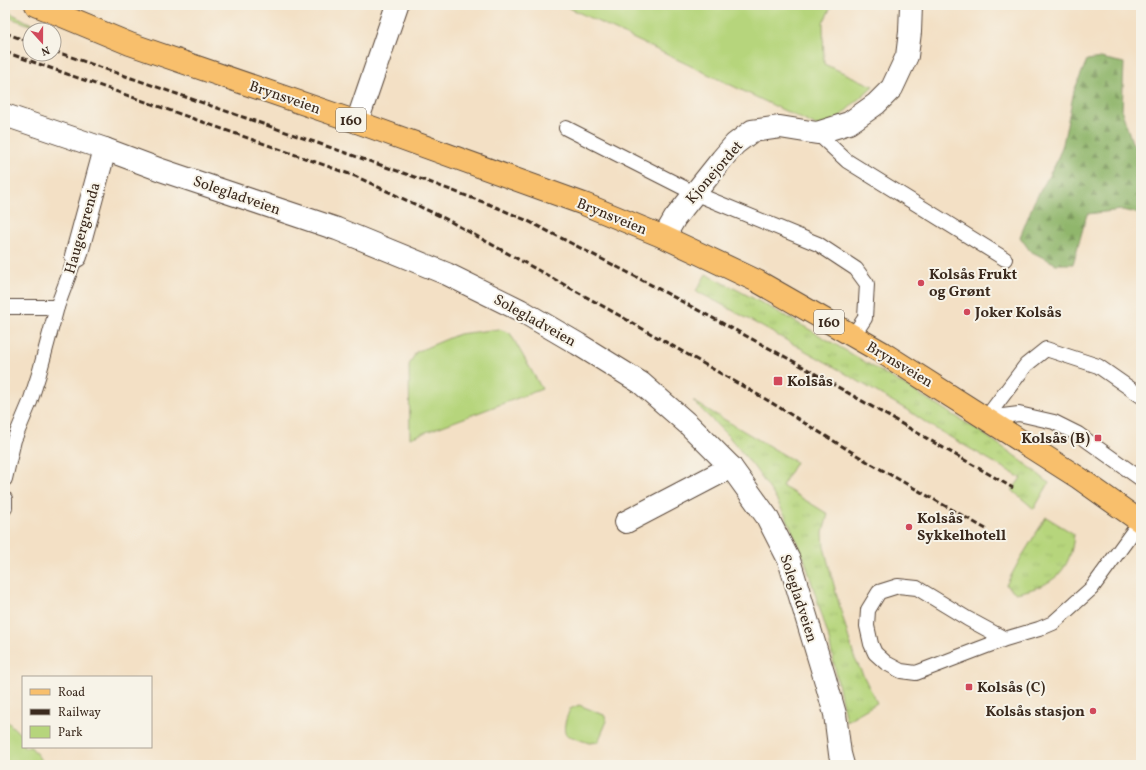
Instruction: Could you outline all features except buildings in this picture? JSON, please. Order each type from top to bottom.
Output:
[{"type":"main road","name":"Brynsveien","points":[[36,5],[130,44],[357,122],[584,204],[664,237],[757,281],[853,336],[944,391],[1079,478],[1140,522]]},
{"type":"street","points":[[357,122],[397,5]]},
{"type":"street","name":"Kjonejordet","points":[[664,237],[675,218],[694,193],[735,144],[752,131],[780,127],[817,133],[849,124],[876,104],[892,88],[907,56],[911,5]]},
{"type":"street","name":"Solegladveien","points":[[5,115],[350,235],[447,274],[520,310],[641,383],[689,425],[731,467],[767,517],[789,560],[835,714],[842,759]]},
{"type":"street","name":"Haugergrenda","points":[[76,256],[105,149]]},
{"type":"street","points":[[626,522],[731,467]]},
{"type":"lane","points":[[566,128],[694,193],[818,244],[856,269],[867,284],[865,318],[853,336]]},
{"type":"lane","points":[[817,133],[847,161],[1005,259]]},
{"type":"lane","name":"Haugergrenda","points":[[5,479],[14,440],[39,374],[58,307],[76,256]]},
{"type":"lane","points":[[5,307],[58,307]]},
{"type":"lane","points":[[986,418],[1026,365],[1046,348],[1098,366],[1141,396]]},
{"type":"lane","points":[[986,418],[1019,414],[1054,422],[1078,434],[1141,479]]},
{"type":"lane","points":[[5,499],[5,508]]},
{"type":"lane","points":[[1005,639],[968,619],[917,588],[898,586],[879,592],[868,610],[867,626],[871,644],[875,653],[886,663],[901,671],[916,673],[1005,639],[1054,623],[1092,588],[1140,522]]},
{"type":"green space","points":[[563,5],[832,5],[823,23],[824,64],[873,86],[825,130]]},
{"type":"green space","points":[[5,10],[28,22],[22,22],[5,16]]},
{"type":"green space","points":[[1101,58],[1124,63],[1122,112],[1132,142],[1141,155],[1141,214],[1122,210],[1087,214],[1073,264],[1056,264],[1030,251],[1020,237],[1034,202],[1056,163],[1063,144],[1074,91],[1087,60]]},
{"type":"green space","points":[[706,274],[779,312],[850,353],[956,416],[994,441],[1049,483],[1034,509],[1012,490],[1021,478],[931,426],[912,413],[831,365],[696,291]]},
{"type":"green space","points":[[499,329],[510,333],[542,389],[410,438],[409,365],[416,352],[459,334]]},
{"type":"green space","points":[[693,401],[796,462],[782,486],[828,514],[823,533],[824,547],[854,657],[877,703],[846,721],[828,635],[804,558],[786,517],[773,494],[754,467],[730,438]]},
{"type":"green space","points":[[1046,517],[1074,534],[1069,558],[1064,568],[1050,581],[1029,590],[1016,593],[1006,585]]},
{"type":"green space","points":[[579,705],[604,715],[607,721],[598,742],[589,743],[566,735],[565,725],[570,709]]},
{"type":"green space","points":[[5,719],[22,736],[22,748],[32,748],[45,765],[5,765]]},
{"type":"railway","points":[[5,33],[22,39]]},
{"type":"railway","points":[[5,52],[355,176],[444,218],[608,309],[767,400],[868,462],[986,529]]},
{"type":"railway","points":[[62,54],[429,182],[491,205],[528,221],[791,360],[1013,488]]},
{"type":"place","name":"Kolsås Frukt og Grønt","points":[[921,283]]},
{"type":"place","name":"Joker Kolsås","points":[[967,312]]},
{"type":"place","name":"Kolsås","points":[[778,381]]},
{"type":"place","name":"Kolsås (B)","points":[[1098,438]]},
{"type":"place","name":"Kolsås Sykkelhotell","points":[[909,527]]},
{"type":"place","name":"Kolsås (C)","points":[[969,687]]},
{"type":"place","name":"Kolsås stasjon","points":[[1093,711]]}]
